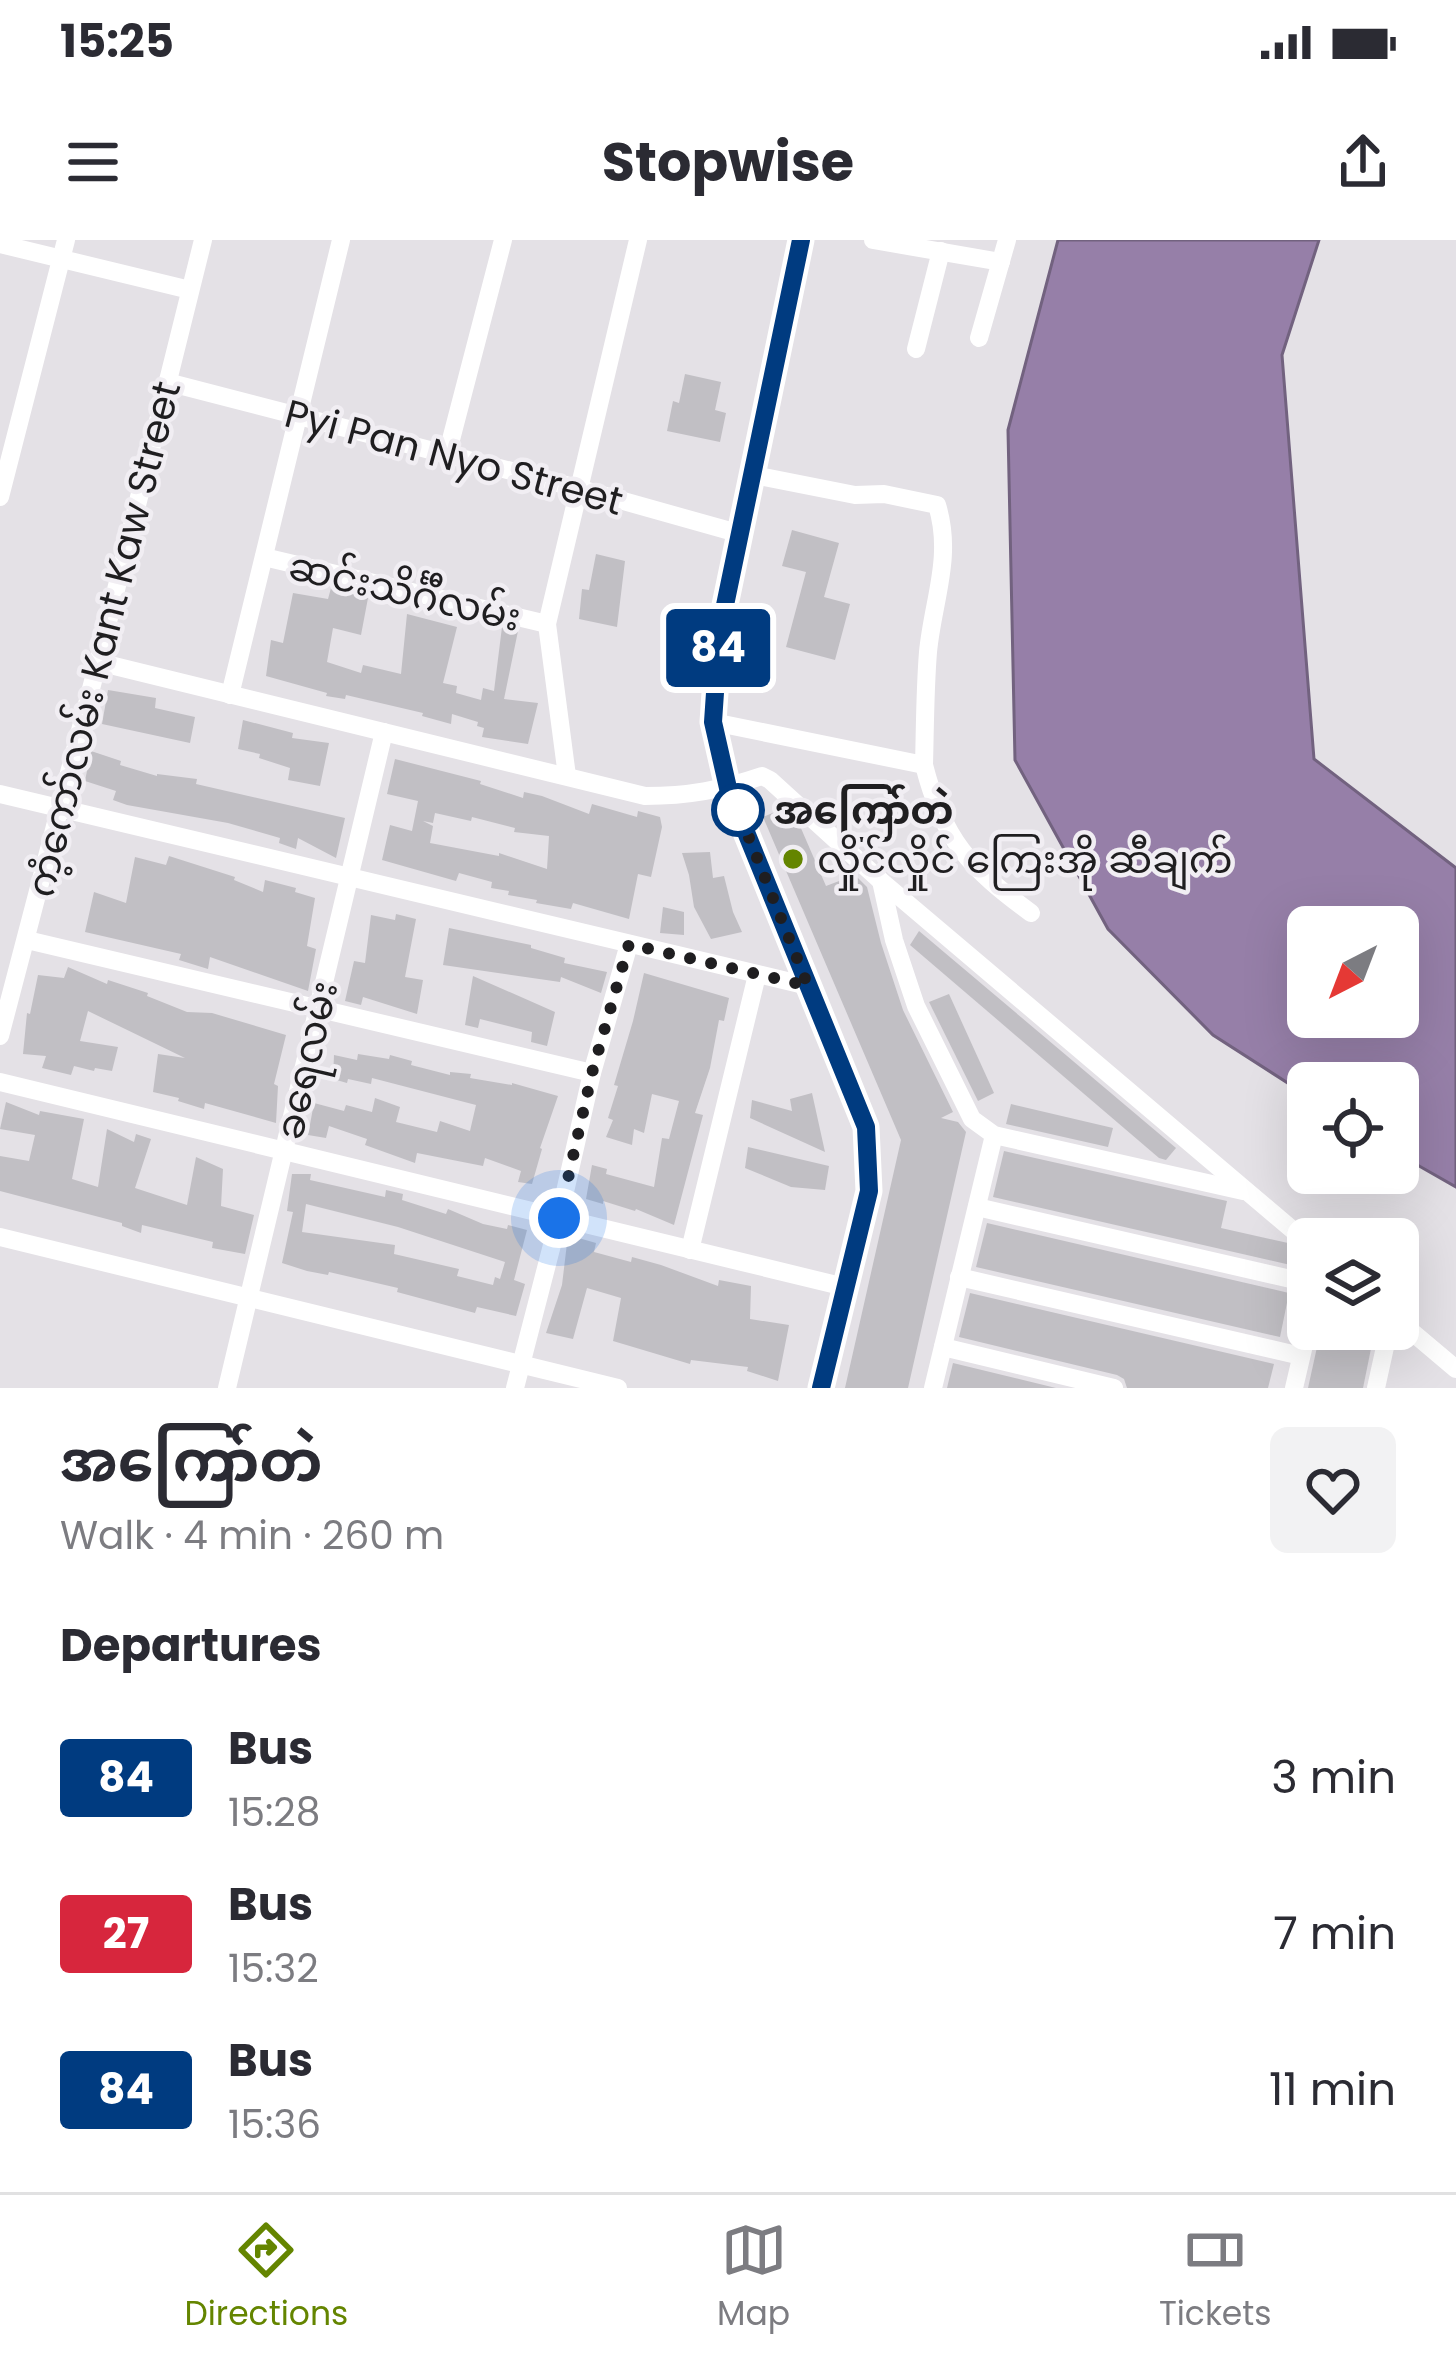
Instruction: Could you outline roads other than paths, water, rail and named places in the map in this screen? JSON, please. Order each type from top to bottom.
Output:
[{"type":"main road","points":[[801,240],[719,634],[713,722],[728,788],[866,1127],[869,1191],[821,1388]]},
{"type":"street","name":"ကံ့ကော်လမ်း Kant Kaw Street","points":[[0,1036],[203,240]]},
{"type":"street","points":[[230,694],[341,240]]},
{"type":"street","points":[[447,455],[503,240]]},
{"type":"street","points":[[567,776],[547,624],[638,240]]},
{"type":"street","points":[[873,240],[1000,262]]},
{"type":"street","points":[[979,338],[1007,240]]},
{"type":"street","points":[[0,244],[64,249],[190,290]]},
{"type":"street","points":[[0,496],[64,249]]},
{"type":"street","points":[[916,349],[941,251]]},
{"type":"street","name":"Pyi Pan Nyo Street","points":[[167,382],[741,534]]},
{"type":"street","points":[[754,475],[937,505],[945,549],[928,651],[924,765],[953,840],[987,880],[1031,913]]},
{"type":"street","name":"ဆင်းသိင်္ဂီလမ်း","points":[[264,557],[547,624]]},
{"type":"street","points":[[98,662],[645,796],[686,796],[762,776],[1287,1225]]},
{"type":"street","points":[[713,722],[924,765]]},
{"type":"street","name":"ခရေလမ်း","points":[[227,1388],[384,732]]},
{"type":"street","points":[[0,794],[808,986]]},
{"type":"street","points":[[881,881],[916,1006],[972,1119],[994,1135],[1248,1192]]},
{"type":"street","points":[[27,940],[592,1073]]},
{"type":"street","points":[[515,1388],[592,1073],[629,944]]},
{"type":"street","points":[[690,1250],[758,975]]},
{"type":"street","points":[[0,1082],[845,1287]]},
{"type":"street","points":[[933,1388],[994,1135]]},
{"type":"street","points":[[976,1207],[1287,1277]]},
{"type":"street","points":[[0,1237],[618,1388]]},
{"type":"street","points":[[959,1277],[1301,1356]]},
{"type":"street","points":[[1419,1338],[1456,1369]]},
{"type":"street","points":[[943,1347],[1114,1388]]},
{"type":"street","points":[[1294,1388],[1302,1350]]},
{"type":"street","points":[[1376,1388],[1384,1350]]},
{"type":"place","name":"အကြော်တဲ","points":[[738,810]]},
{"type":"place","name":"လှိုင်လှိုင် ကြေးအို ဆီချက်","points":[[793,859]]}]
